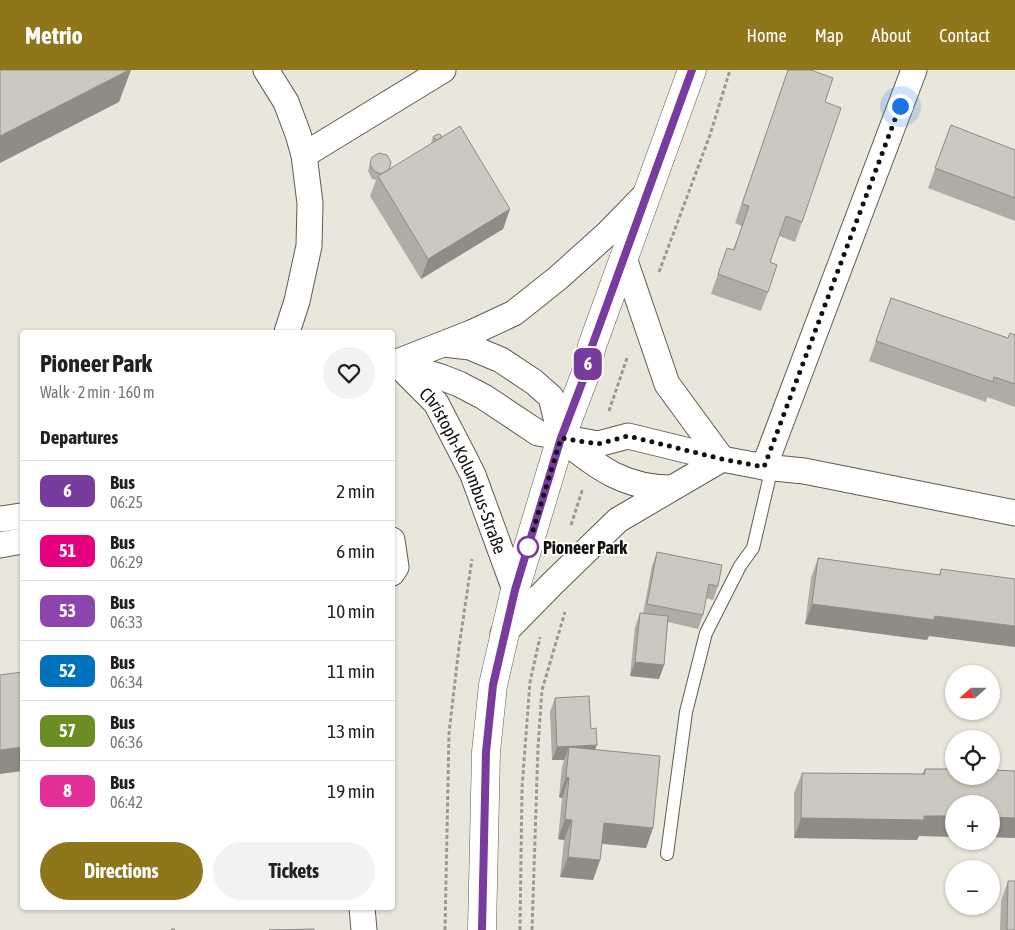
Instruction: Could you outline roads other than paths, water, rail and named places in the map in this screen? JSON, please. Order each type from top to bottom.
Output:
[{"type":"main road","points":[[482,930],[486,752],[493,685],[503,634],[561,438],[585,375],[592,346],[692,70]]},
{"type":"street","points":[[266,70],[286,102],[304,155],[310,203],[309,246],[289,330]]},
{"type":"street","points":[[304,155],[443,70]]},
{"type":"street","points":[[768,467],[914,70]]},
{"type":"street","points":[[395,364],[471,333],[514,313],[558,278],[608,234],[647,193]]},
{"type":"street","points":[[624,258],[667,384],[722,459]]},
{"type":"street","points":[[444,344],[470,347],[501,360],[534,382],[551,397],[561,438],[592,462],[622,480],[654,488],[672,488]]},
{"type":"street","name":"Christoph-Kolumbus-Straße","points":[[395,364],[459,384],[484,397],[538,433],[598,444],[628,436],[722,459]]},
{"type":"street","name":"Christoph-Kolumbus-Straße","points":[[395,365],[436,403],[472,475],[515,590]]},
{"type":"street","points":[[503,634],[618,520],[722,459],[804,471],[1015,513]]},
{"type":"street","points":[[0,519],[20,516]]},
{"type":"street","points":[[0,544],[20,541]]},
{"type":"street","points":[[362,910],[364,930]]},
{"type":"lane","points":[[667,854],[686,712],[706,633],[740,566],[753,548],[768,467]]},
{"type":"place","name":"Pioneer Park","points":[[528,547]]}]
